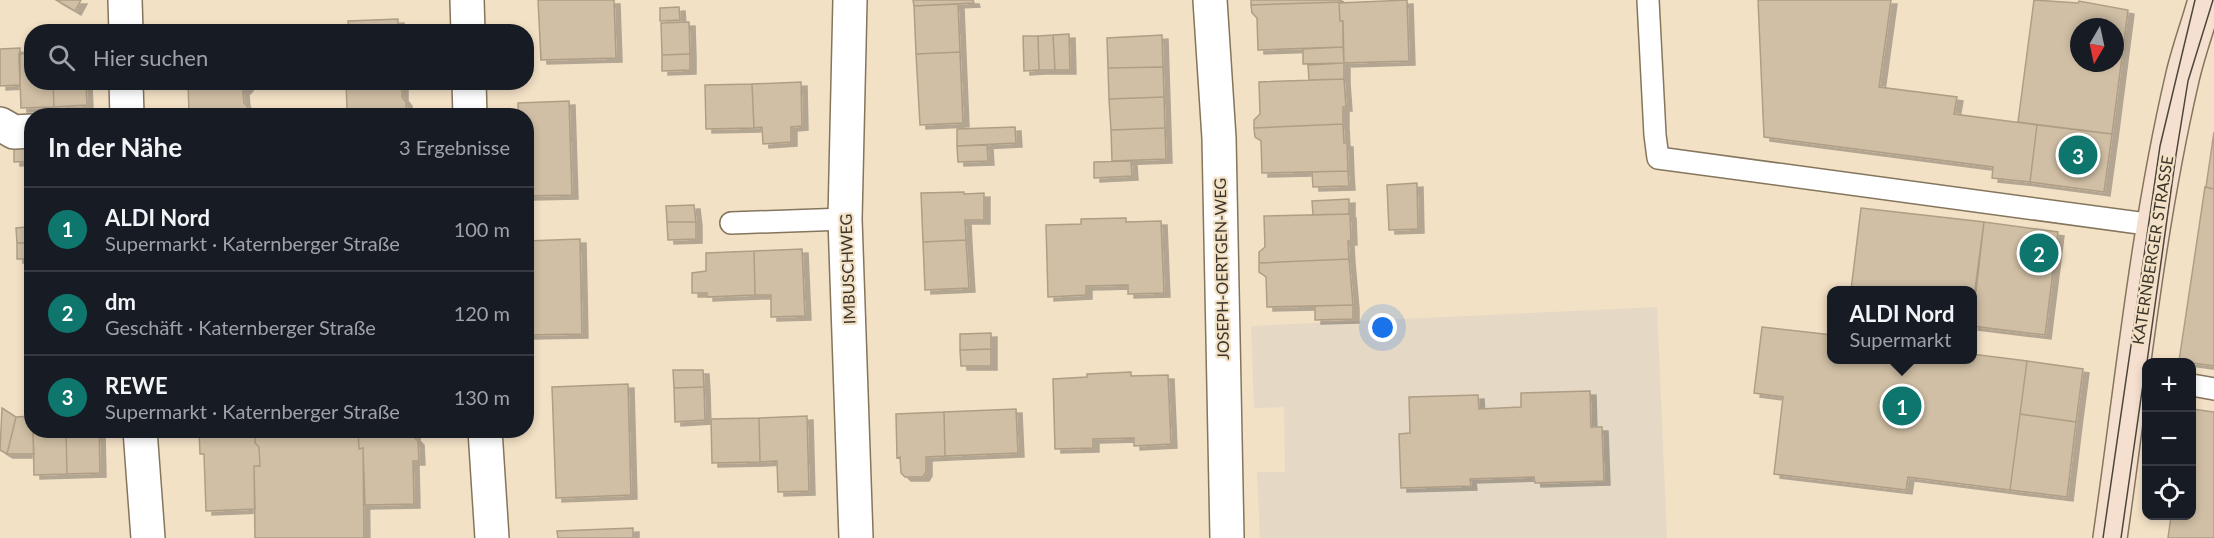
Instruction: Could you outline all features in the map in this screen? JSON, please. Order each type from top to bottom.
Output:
[{"type":"main road","name":"KATERNBERGER STRASSE","points":[[2110,538],[2140,377],[2154,225],[2183,77],[2204,40],[2205,0]]},
{"type":"street","points":[[125,0],[126,24]]},
{"type":"street","points":[[467,0],[468,24]]},
{"type":"street","name":"IMBUSCHWEG","points":[[850,0],[845,219],[856,538]]},
{"type":"street","name":"JOSEPH-OERTGEN-WEG","points":[[1210,0],[1219,138],[1227,538]]},
{"type":"street","points":[[126,90],[127,108]]},
{"type":"street","points":[[469,90],[470,108]]},
{"type":"street","points":[[0,124],[14,132],[24,131]]},
{"type":"street","points":[[141,438],[148,538]]},
{"type":"street","points":[[486,438],[492,538]]},
{"type":"lane","points":[[1648,0],[1654,135],[1658,158],[2154,225]]},
{"type":"lane","points":[[730,224],[845,219]]},
{"type":"lane","points":[[2196,386],[2214,389]]},
{"type":"shaded area","points":[[1657,307],[1667,538],[1260,538],[1257,472],[1285,472],[1284,407],[1254,408],[1251,326]]},
{"type":"building","points":[[56,0],[81,0],[75,11]]},
{"type":"building","points":[[538,0],[614,0],[616,58],[541,60]]},
{"type":"building","points":[[913,0],[973,0],[974,3],[914,6]]},
{"type":"building","points":[[1251,0],[1339,0],[1344,2],[1251,5]]},
{"type":"building","points":[[1407,0],[1409,61],[1344,63],[1343,21],[1340,21],[1339,3]]},
{"type":"building","points":[[1758,0],[1891,0],[1879,87],[1957,97],[1954,114],[2037,125],[2030,182],[1992,178],[1993,167],[1764,137]]},
{"type":"building","points":[[2034,0],[2078,3],[2079,1],[2128,10],[2124,41],[2124,18],[2070,18],[2070,72],[2120,72],[2112,134],[2018,122]]},
{"type":"building","points":[[1344,2],[1339,3],[1340,21],[1343,21],[1343,47],[1258,50],[1257,18],[1252,13],[1251,5]]},
{"type":"building","points":[[958,4],[960,52],[916,54],[914,6]]},
{"type":"building","points":[[679,7],[680,20],[660,21],[660,8]]},
{"type":"building","points":[[398,19],[398,24],[348,24],[348,21]]},
{"type":"building","points":[[689,22],[690,54],[662,55],[661,23]]},
{"type":"building","points":[[1069,34],[1070,70],[1055,70],[1053,35]]},
{"type":"building","points":[[1053,35],[1055,70],[1039,70],[1038,36]]},
{"type":"building","points":[[1162,35],[1163,67],[1108,68],[1107,38]]},
{"type":"building","points":[[1023,36],[1038,36],[1039,70],[1024,71]]},
{"type":"building","points":[[1343,47],[1344,63],[1303,64],[1303,49]]},
{"type":"building","points":[[20,48],[20,85],[0,86],[0,49]]},
{"type":"building","points":[[960,52],[963,123],[920,125],[916,54]]},
{"type":"building","points":[[19,54],[24,54],[24,90],[53,90],[54,107],[21,108]]},
{"type":"building","points":[[690,54],[690,70],[662,71],[662,55]]},
{"type":"building","points":[[1344,63],[1344,79],[1309,80],[1308,65]]},
{"type":"building","points":[[1163,67],[1164,97],[1109,99],[1108,68]]},
{"type":"building","points":[[1344,79],[1346,107],[1343,107],[1343,124],[1254,128],[1254,120],[1260,114],[1259,82]]},
{"type":"building","points":[[801,82],[802,126],[791,127],[791,142],[763,144],[762,127],[754,128],[752,84]]},
{"type":"building","points":[[752,84],[754,128],[706,129],[705,85]]},
{"type":"building","points":[[53,90],[86,90],[87,105],[54,107]]},
{"type":"building","points":[[188,90],[244,90],[244,103],[248,107],[248,108],[189,108]]},
{"type":"building","points":[[346,90],[402,90],[406,108],[347,108]]},
{"type":"building","points":[[1164,97],[1165,128],[1111,130],[1109,99]]},
{"type":"building","points":[[569,101],[572,195],[534,196],[534,108],[518,108],[518,103]]},
{"type":"building","points":[[1343,124],[1344,143],[1347,143],[1348,171],[1262,173],[1261,141],[1255,137],[1254,128]]},
{"type":"building","points":[[2037,125],[2112,134],[2104,192],[2030,182]]},
{"type":"building","points":[[1015,127],[1016,143],[957,146],[957,129]]},
{"type":"building","points":[[1165,128],[1166,159],[1112,161],[1111,130]]},
{"type":"building","points":[[2214,132],[2214,189],[2206,187]]},
{"type":"building","points":[[24,145],[24,161],[14,162],[14,146]]},
{"type":"building","points":[[987,145],[988,161],[958,162],[957,146]]},
{"type":"building","points":[[1131,161],[1132,176],[1094,178],[1094,162]]},
{"type":"building","points":[[1348,171],[1349,186],[1313,187],[1312,172]]},
{"type":"building","points":[[1417,183],[1418,229],[1389,230],[1387,185]]},
{"type":"building","points":[[2205,187],[2214,189],[2214,366],[2196,363],[2196,358],[2179,358]]},
{"type":"building","points":[[964,192],[964,194],[984,193],[984,220],[965,220],[966,240],[923,242],[921,193]]},
{"type":"building","points":[[1349,199],[1349,214],[1313,215],[1312,201]]},
{"type":"building","points":[[694,205],[696,222],[667,222],[666,206]]},
{"type":"building","points":[[1861,208],[1984,222],[1975,286],[1851,286]]},
{"type":"building","points":[[1350,214],[1349,259],[1259,263],[1259,252],[1265,247],[1264,216]]},
{"type":"building","points":[[1126,218],[1126,222],[1161,221],[1164,293],[1128,294],[1128,285],[1086,286],[1086,295],[1048,297],[1046,225],[1081,224],[1081,219]]},
{"type":"building","points":[[667,222],[696,222],[696,239],[668,240]]},
{"type":"building","points":[[1984,222],[2058,232],[2045,335],[1977,327],[1977,286]]},
{"type":"building","points":[[16,228],[24,228],[24,243],[17,243]]},
{"type":"building","points":[[580,239],[582,334],[534,335],[534,241]]},
{"type":"building","points":[[966,240],[969,288],[925,290],[923,242]]},
{"type":"building","points":[[17,243],[24,243],[24,259],[17,259]]},
{"type":"building","points":[[802,249],[805,316],[771,317],[771,295],[755,295],[754,251]]},
{"type":"building","points":[[754,251],[755,295],[707,297],[707,293],[692,293],[692,273],[706,271],[706,253]]},
{"type":"building","points":[[1349,259],[1353,305],[1267,307],[1266,277],[1259,272],[1259,263]]},
{"type":"building","points":[[1353,305],[1353,319],[1315,320],[1315,306]]},
{"type":"building","points":[[1762,327],[1827,334],[1827,364],[1977,364],[1977,355],[2027,361],[2010,490],[1908,477],[1906,490],[1774,474],[1783,397],[1754,393]]},
{"type":"building","points":[[991,333],[991,349],[960,350],[960,334]]},
{"type":"building","points":[[991,349],[991,366],[961,366],[960,350]]},
{"type":"building","points":[[2027,361],[2083,369],[2076,422],[2020,414]]},
{"type":"building","points":[[673,370],[703,370],[704,387],[674,388]]},
{"type":"building","points":[[1131,372],[1131,376],[1168,375],[1171,444],[1134,446],[1134,438],[1093,439],[1093,448],[1055,449],[1053,379],[1087,377],[1087,374]]},
{"type":"building","points":[[628,384],[631,495],[556,498],[552,387]]},
{"type":"building","points":[[704,387],[705,420],[675,422],[674,388]]},
{"type":"building","points":[[1590,391],[1591,427],[1602,427],[1604,481],[1535,483],[1534,477],[1470,479],[1471,486],[1401,488],[1399,434],[1410,433],[1409,397],[1478,395],[1479,409],[1521,407],[1521,393]]},
{"type":"building","points":[[2,408],[16,417],[7,454],[0,450]]},
{"type":"building","points":[[1016,409],[1018,453],[945,456],[944,412]]},
{"type":"building","points":[[2196,410],[2214,412],[2214,538],[2168,538],[2170,520],[2196,520]]},
{"type":"building","points":[[944,412],[945,456],[926,457],[926,472],[923,477],[905,477],[901,473],[900,457],[897,458],[896,414]]},
{"type":"building","points":[[2020,414],[2076,422],[2067,497],[2010,490]]},
{"type":"building","points":[[24,416],[24,438],[33,438],[34,454],[7,454],[16,417]]},
{"type":"building","points":[[807,416],[809,491],[778,492],[777,461],[760,462],[759,418]]},
{"type":"building","points":[[759,418],[760,462],[712,463],[711,419]]},
{"type":"building","points":[[33,438],[66,438],[67,474],[34,475]]},
{"type":"building","points":[[66,438],[99,438],[100,473],[67,474]]},
{"type":"building","points":[[199,438],[255,438],[255,443],[259,447],[260,466],[254,466],[255,509],[206,511],[204,454],[200,454]]},
{"type":"building","points":[[255,438],[358,438],[359,449],[363,448],[364,538],[255,538],[254,466],[260,466],[259,447],[255,443]]},
{"type":"building","points":[[358,438],[415,438],[418,441],[419,461],[413,461],[414,504],[365,505],[363,448],[359,449]]},
{"type":"building","points":[[633,528],[633,538],[558,538],[557,531]]},
{"type":"tram line","points":[[2103,538],[2160,146],[2195,0]]},
{"type":"tram line","points":[[2148,358],[2188,81],[2213,0]]},
{"type":"tram line","points":[[2121,538],[2142,391]]},
{"type":"place","name":"REWE","points":[[2078,155]]},
{"type":"place","name":"dm","points":[[2039,253]]},
{"type":"place","name":"ALDI Nord","points":[[1902,406]]}]
